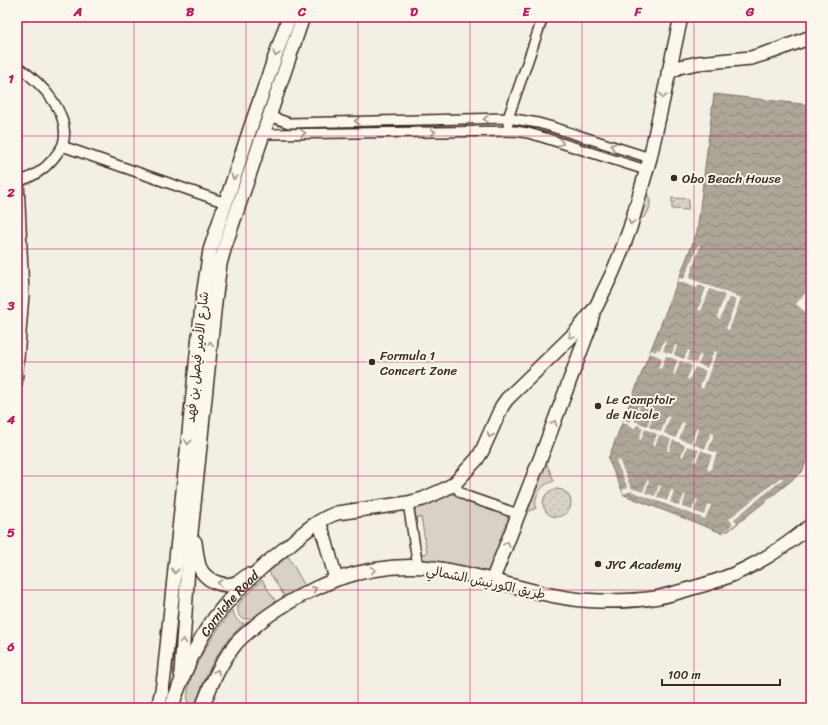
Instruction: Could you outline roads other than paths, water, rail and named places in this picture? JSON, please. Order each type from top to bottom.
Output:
[{"type":"main road","name":"شارع الأمير فيصل بن فهد","points":[[158,708],[164,676],[204,282],[210,250],[289,17]]},
{"type":"main road","name":"شارع الأمير فيصل بن فهد","points":[[178,708],[189,552],[220,264],[303,17]]},
{"type":"main road","points":[[454,484],[477,459],[482,451],[502,406],[507,399],[575,333],[594,309],[612,274],[630,228],[648,164],[681,17]]},
{"type":"main road","points":[[668,72],[678,67],[698,63],[751,58],[811,37]]},
{"type":"main road","points":[[492,581],[589,329],[594,309]]},
{"type":"main road","name":"Corniche Road","points":[[172,708],[180,683],[194,652],[204,635],[228,602],[276,554],[319,522],[337,513],[408,503],[423,499],[454,484]]},
{"type":"main road","points":[[194,506],[196,550],[200,568],[205,576],[212,581],[222,584],[239,582],[288,545]]},
{"type":"main road","points":[[319,522],[336,579]]},
{"type":"main road","name":"طريق الكورنيش الشمالي","points":[[202,708],[212,681],[220,667],[244,635],[263,618],[284,604],[336,579],[388,568],[418,567],[442,570],[542,594],[574,600],[618,601],[659,597],[720,580],[745,569],[774,553],[811,525]]},
{"type":"street","points":[[508,131],[508,118],[543,17]]},
{"type":"street","points":[[17,66],[28,74],[52,98],[63,121],[65,130],[62,146],[49,163],[41,171],[18,182],[24,294],[17,384]]},
{"type":"street","points":[[269,116],[289,123],[508,118],[549,126],[648,164]]},
{"type":"street","points":[[264,134],[508,131],[528,133],[648,164]]},
{"type":"street","points":[[62,146],[226,203]]},
{"type":"street","points":[[454,484],[460,492],[469,497],[518,514]]},
{"type":"street","points":[[408,503],[418,567]]},
{"type":"water","points":[[714,94],[811,105],[811,449],[802,472],[727,532],[726,530],[722,533],[624,495],[608,459],[697,232]]},
{"type":"place","name":"Obo Beach House","points":[[674,178]]},
{"type":"place","name":"Formula 1 Concert Zone","points":[[372,362]]},
{"type":"place","name":"Le Comptoir de Nicole","points":[[598,406]]},
{"type":"place","name":"JYC Academy","points":[[598,564]]}]
